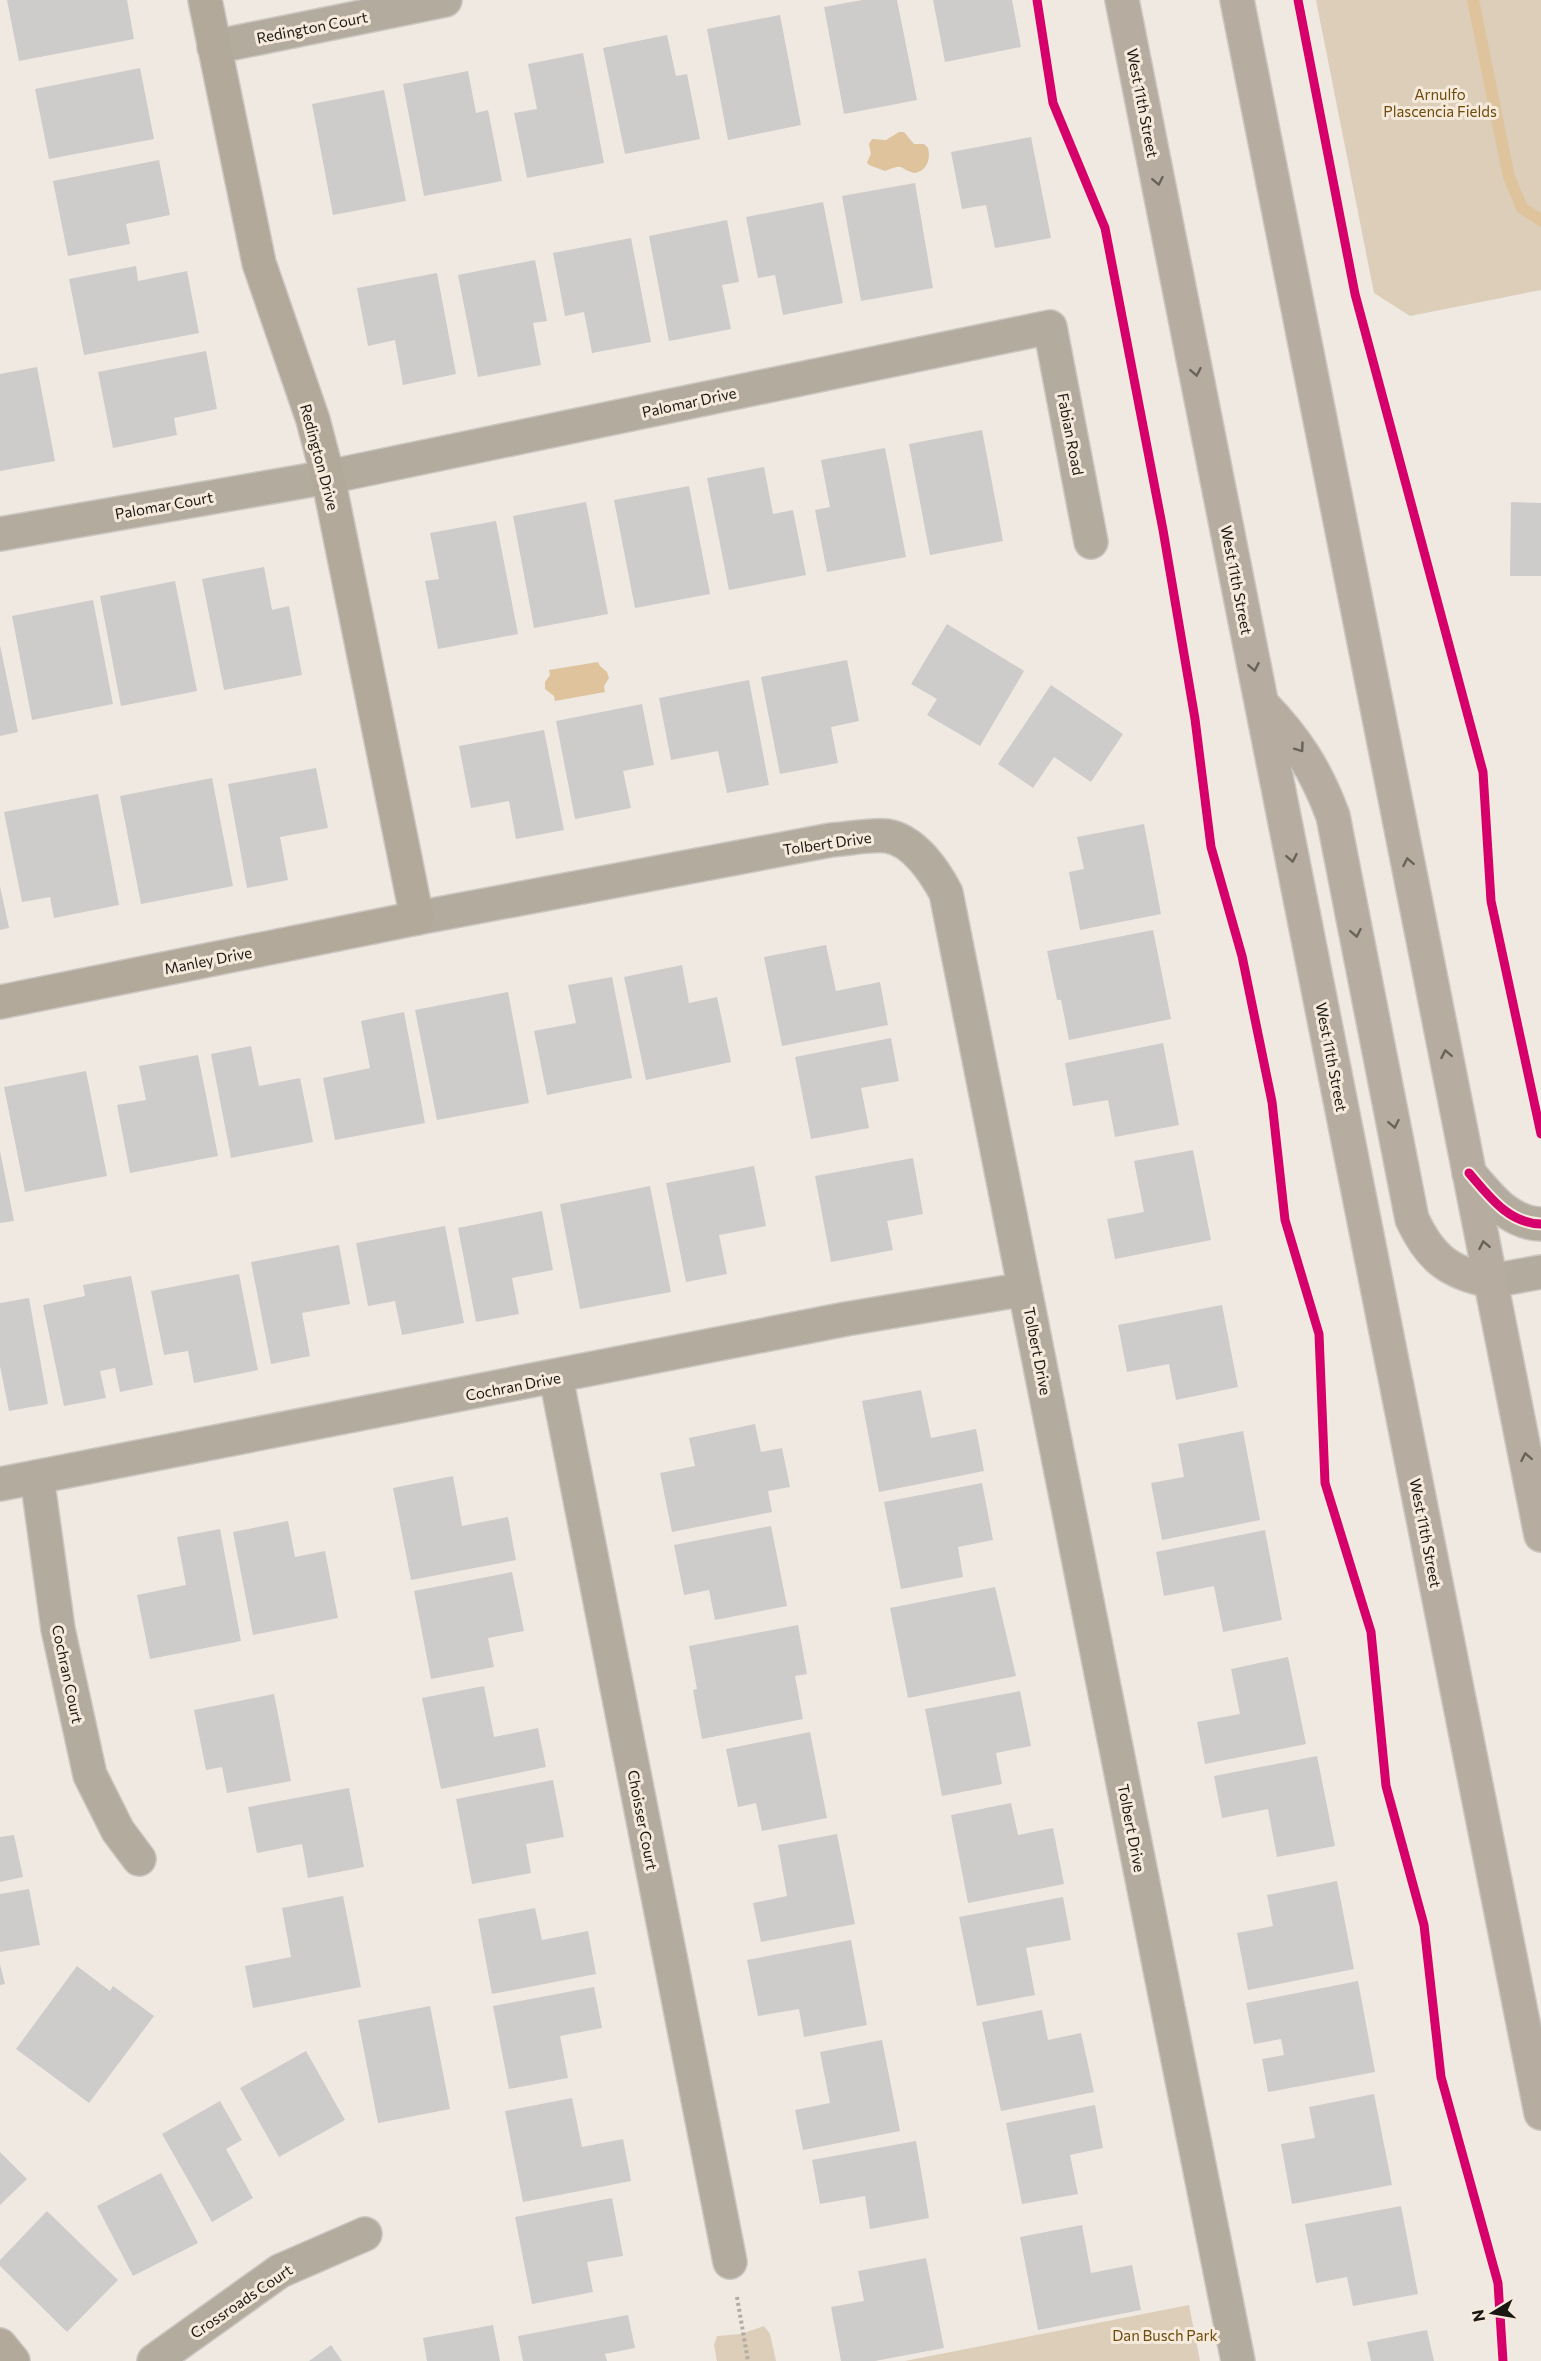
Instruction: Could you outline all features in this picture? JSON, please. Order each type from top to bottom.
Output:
[{"type":"main road","name":"West 11th Street","points":[[1122,0],[1541,2113]]},
{"type":"main road","points":[[1237,0],[1541,1535]]},
{"type":"main road","points":[[1262,704],[1286,729],[1306,757],[1323,787],[1333,816],[1413,1219],[1422,1239],[1435,1257],[1451,1269],[1471,1277],[1491,1281]]},
{"type":"street","name":"Redington Drive","points":[[205,0],[259,263],[313,420],[328,477],[417,918]]},
{"type":"street","name":"Redington Court","points":[[214,47],[445,0]]},
{"type":"street","name":"Palomar Drive","points":[[328,477],[1050,327]]},
{"type":"street","name":"Fabian Road","points":[[1050,327],[1092,542]]},
{"type":"street","name":"Palomar Court","points":[[0,534],[328,477]]},
{"type":"street","name":"Tolbert Drive","points":[[417,918],[831,840],[887,836],[906,844],[935,873],[946,893],[1238,2361]]},
{"type":"street","name":"Manley Drive","points":[[0,1002],[417,918]]},
{"type":"street","points":[[1469,1173],[1512,1217],[1541,1224]]},
{"type":"street","points":[[1491,1281],[1541,1272]]},
{"type":"street","name":"Cochran Drive","points":[[0,1484],[846,1319],[1025,1289]]},
{"type":"street","name":"Choisser Court","points":[[556,1377],[730,2262]]},
{"type":"street","name":"Cochran Court","points":[[37,1477],[58,1629],[90,1775],[118,1831],[139,1859]]},
{"type":"street","name":"Crossroads Court","points":[[154,2361],[280,2271],[365,2234]]},
{"type":"street","points":[[0,2345],[13,2361]]},
{"type":"path","points":[[730,2262],[748,2361]]},
{"type":"green space","name":"Arnulfo Plascencia Fields","points":[[1316,0],[1541,0],[1541,290],[1410,316],[1374,293]]},
{"type":"green space","name":"Dan Busch Park","points":[[1189,2305],[1200,2361],[905,2361]]},
{"type":"green space","points":[[764,2326],[770,2334],[776,2361],[717,2361],[714,2345],[717,2336],[741,2334]]},
{"type":"shaded area","points":[[899,132],[904,132],[914,144],[924,144],[928,148],[929,156],[925,167],[914,173],[901,167],[885,171],[869,165],[867,162],[871,154],[869,144],[872,139],[886,140]]},
{"type":"shaded area","points":[[598,662],[609,678],[604,686],[605,692],[555,701],[554,696],[545,689],[545,682],[550,675],[549,670]]},
{"type":"building","points":[[7,0],[127,0],[134,39],[19,61]]},
{"type":"building","points":[[862,0],[897,0],[917,100],[844,114],[824,7]]},
{"type":"building","points":[[933,0],[1012,0],[1021,47],[945,62]]},
{"type":"building","points":[[780,15],[801,125],[728,140],[707,29]]},
{"type":"building","points":[[667,35],[676,76],[687,74],[700,139],[625,154],[603,48]]},
{"type":"building","points":[[583,53],[604,163],[527,178],[514,113],[537,109],[528,64]]},
{"type":"building","points":[[140,68],[154,139],[49,159],[35,89]]},
{"type":"building","points":[[468,71],[476,113],[488,110],[502,181],[424,196],[403,84]]},
{"type":"building","points":[[384,90],[406,201],[333,215],[312,104]]},
{"type":"building","points":[[1031,137],[1051,238],[995,248],[986,205],[962,209],[951,152]]},
{"type":"building","points":[[159,160],[170,215],[126,224],[130,244],[68,256],[53,181]]},
{"type":"building","points":[[915,183],[933,288],[861,301],[842,196]]},
{"type":"building","points":[[823,202],[843,303],[783,315],[775,275],[758,278],[746,217]]},
{"type":"building","points":[[727,220],[739,282],[722,285],[731,329],[669,341],[649,236]]},
{"type":"building","points":[[631,238],[651,342],[592,353],[584,312],[565,316],[553,253]]},
{"type":"building","points":[[535,260],[547,321],[533,323],[541,365],[478,377],[458,275]]},
{"type":"building","points":[[136,266],[138,281],[187,271],[199,333],[84,355],[69,279]]},
{"type":"building","points":[[437,273],[456,374],[403,385],[395,340],[368,346],[357,288]]},
{"type":"building","points":[[206,351],[217,409],[174,418],[177,435],[113,448],[98,372]]},
{"type":"building","points":[[37,367],[55,461],[0,471],[0,374]]},
{"type":"building","points":[[982,430],[1003,541],[930,555],[909,444]]},
{"type":"building","points":[[885,448],[906,557],[827,572],[815,510],[830,507],[821,460]]},
{"type":"building","points":[[764,467],[773,514],[793,510],[806,575],[729,590],[707,478]]},
{"type":"building","points":[[689,486],[710,594],[635,608],[614,500]]},
{"type":"building","points":[[586,502],[608,614],[534,628],[513,516]]},
{"type":"building","points":[[1511,502],[1541,503],[1541,576],[1510,576]]},
{"type":"building","points":[[496,521],[518,634],[438,649],[425,581],[439,579],[430,533]]},
{"type":"building","points":[[264,567],[272,610],[289,606],[302,675],[224,690],[202,579]]},
{"type":"building","points":[[175,581],[197,691],[121,706],[100,596]]},
{"type":"building","points":[[93,600],[113,704],[32,720],[12,616]]},
{"type":"building","points":[[947,624],[1024,671],[980,746],[927,715],[937,699],[911,684]]},
{"type":"building","points":[[0,645],[18,732],[0,736]]},
{"type":"building","points":[[847,660],[859,721],[831,727],[838,763],[780,774],[761,677]]},
{"type":"building","points":[[749,680],[769,785],[727,793],[718,751],[671,760],[659,698]]},
{"type":"building","points":[[1051,685],[1123,734],[1091,782],[1054,757],[1033,788],[998,764]]},
{"type":"building","points":[[642,704],[654,765],[623,771],[631,808],[575,819],[556,721]]},
{"type":"building","points":[[544,730],[564,830],[516,839],[509,801],[471,808],[459,746]]},
{"type":"building","points":[[316,768],[328,828],[280,837],[288,880],[247,888],[228,784]]},
{"type":"building","points":[[212,778],[233,886],[141,904],[120,796]]},
{"type":"building","points":[[98,794],[119,905],[54,918],[50,897],[22,902],[4,812]]},
{"type":"building","points":[[1144,824],[1161,914],[1080,930],[1069,872],[1084,869],[1077,837]]},
{"type":"building","points":[[0,886],[9,928],[0,930]]},
{"type":"building","points":[[1153,930],[1171,1019],[1069,1040],[1061,1000],[1057,1000],[1047,951]]},
{"type":"building","points":[[826,945],[836,991],[880,982],[888,1025],[782,1046],[764,957]]},
{"type":"building","points":[[682,965],[689,1003],[717,997],[731,1062],[646,1080],[624,977]]},
{"type":"building","points":[[612,977],[632,1078],[547,1095],[534,1031],[576,1023],[568,985]]},
{"type":"building","points":[[508,992],[529,1103],[437,1120],[415,1010]]},
{"type":"building","points":[[404,1012],[425,1123],[335,1140],[323,1078],[370,1068],[361,1021]]},
{"type":"building","points":[[891,1038],[899,1081],[861,1088],[869,1128],[811,1139],[795,1057]]},
{"type":"building","points":[[1163,1043],[1179,1125],[1115,1137],[1108,1100],[1073,1106],[1065,1063]]},
{"type":"building","points":[[251,1046],[259,1086],[300,1078],[313,1142],[231,1158],[211,1054]]},
{"type":"building","points":[[198,1055],[218,1156],[130,1173],[117,1105],[146,1100],[139,1066]]},
{"type":"building","points":[[86,1071],[107,1176],[25,1192],[4,1087]]},
{"type":"building","points":[[1193,1150],[1211,1240],[1115,1259],[1107,1219],[1144,1212],[1134,1161]]},
{"type":"building","points":[[0,1151],[14,1221],[0,1223]]},
{"type":"building","points":[[913,1158],[923,1214],[887,1221],[893,1250],[831,1262],[815,1176]]},
{"type":"building","points":[[754,1166],[766,1226],[719,1235],[727,1274],[686,1282],[666,1183]]},
{"type":"building","points":[[650,1186],[671,1292],[580,1309],[560,1204]]},
{"type":"building","points":[[542,1211],[553,1270],[512,1278],[519,1314],[476,1322],[458,1228]]},
{"type":"building","points":[[445,1226],[464,1323],[402,1335],[395,1301],[368,1306],[356,1243]]},
{"type":"building","points":[[339,1245],[350,1304],[302,1313],[310,1356],[271,1364],[251,1262]]},
{"type":"building","points":[[239,1274],[258,1370],[194,1383],[188,1351],[164,1355],[151,1291]]},
{"type":"building","points":[[131,1276],[153,1385],[120,1392],[115,1368],[100,1371],[106,1398],[64,1406],[43,1305],[85,1296],[83,1285]]},
{"type":"building","points":[[29,1298],[48,1404],[9,1411],[0,1366],[0,1303]]},
{"type":"building","points":[[1222,1305],[1238,1387],[1176,1400],[1169,1364],[1127,1372],[1118,1325]]},
{"type":"building","points":[[921,1390],[931,1438],[976,1429],[984,1471],[879,1492],[862,1401]]},
{"type":"building","points":[[755,1424],[761,1452],[782,1448],[790,1487],[768,1491],[772,1512],[672,1532],[660,1473],[695,1466],[689,1438]]},
{"type":"building","points":[[1243,1431],[1260,1520],[1162,1540],[1151,1483],[1184,1477],[1178,1444]]},
{"type":"building","points":[[453,1476],[462,1526],[508,1517],[516,1560],[411,1580],[393,1488]]},
{"type":"building","points":[[982,1483],[993,1540],[958,1547],[963,1577],[901,1589],[884,1502]]},
{"type":"building","points":[[288,1521],[295,1557],[325,1551],[338,1618],[253,1635],[233,1532]]},
{"type":"building","points":[[771,1526],[787,1606],[715,1620],[709,1590],[684,1595],[674,1545]]},
{"type":"building","points":[[220,1529],[241,1641],[150,1659],[137,1595],[186,1585],[177,1537]]},
{"type":"building","points":[[1265,1530],[1282,1620],[1223,1632],[1214,1586],[1164,1596],[1156,1552]]},
{"type":"building","points":[[512,1572],[524,1631],[488,1638],[494,1667],[431,1679],[414,1591]]},
{"type":"building","points":[[995,1587],[1016,1676],[908,1698],[890,1608]]},
{"type":"building","points":[[798,1625],[807,1674],[795,1676],[803,1719],[702,1739],[693,1690],[697,1689],[689,1646]]},
{"type":"building","points":[[1288,1657],[1306,1744],[1205,1764],[1197,1722],[1240,1714],[1231,1669]]},
{"type":"building","points":[[484,1686],[494,1737],[538,1728],[546,1767],[441,1789],[422,1698]]},
{"type":"building","points":[[1020,1691],[1031,1746],[996,1753],[1002,1784],[942,1796],[925,1709]]},
{"type":"building","points":[[274,1694],[291,1781],[227,1793],[222,1767],[206,1770],[194,1710]]},
{"type":"building","points":[[810,1732],[827,1818],[762,1831],[756,1803],[738,1807],[726,1749]]},
{"type":"building","points":[[1317,1756],[1335,1846],[1277,1857],[1268,1809],[1222,1818],[1214,1776]]},
{"type":"building","points":[[553,1780],[564,1837],[526,1844],[531,1873],[472,1884],[456,1799]]},
{"type":"building","points":[[349,1788],[364,1867],[308,1878],[302,1844],[257,1853],[248,1807]]},
{"type":"building","points":[[1011,1803],[1018,1835],[1053,1828],[1064,1884],[968,1903],[951,1815]]},
{"type":"building","points":[[837,1834],[855,1924],[761,1942],[753,1903],[787,1896],[778,1845]]},
{"type":"building","points":[[14,1835],[23,1877],[0,1882],[0,1837]]},
{"type":"building","points":[[1337,1881],[1354,1969],[1248,1990],[1237,1933],[1273,1926],[1267,1895]]},
{"type":"building","points":[[29,1889],[40,1945],[0,1952],[0,1894]]},
{"type":"building","points":[[343,1896],[361,1987],[253,2008],[245,1966],[291,1957],[282,1908]]},
{"type":"building","points":[[1063,1897],[1071,1940],[1026,1948],[1035,1995],[977,2006],[959,1917]]},
{"type":"building","points":[[535,1908],[542,1940],[588,1931],[596,1974],[492,1994],[478,1919]]},
{"type":"building","points":[[851,1940],[867,2025],[804,2037],[799,2009],[758,2016],[747,1960]]},
{"type":"building","points":[[0,1964],[5,1984],[0,1985]]},
{"type":"building","points":[[77,1966],[110,1991],[113,1986],[154,2016],[89,2103],[16,2049]]},
{"type":"building","points":[[1358,1981],[1375,2072],[1268,2092],[1262,2059],[1284,2055],[1281,2039],[1254,2044],[1246,2003]]},
{"type":"building","points":[[594,1987],[602,2028],[560,2036],[568,2078],[509,2089],[493,2006]]},
{"type":"building","points":[[430,2006],[450,2109],[378,2123],[358,2020]]},
{"type":"building","points":[[1042,2010],[1048,2040],[1081,2033],[1094,2092],[1001,2111],[982,2022]]},
{"type":"building","points":[[882,2040],[900,2131],[803,2150],[795,2110],[830,2103],[820,2052]]},
{"type":"building","points":[[306,2051],[345,2120],[279,2157],[240,2088]]},
{"type":"building","points":[[1374,2094],[1392,2185],[1292,2204],[1281,2144],[1315,2138],[1309,2107]]},
{"type":"building","points":[[572,2098],[582,2147],[623,2139],[631,2181],[523,2202],[505,2111]]},
{"type":"building","points":[[220,2101],[242,2140],[226,2149],[253,2198],[212,2222],[162,2134]]},
{"type":"building","points":[[1095,2105],[1103,2148],[1070,2155],[1078,2194],[1022,2204],[1006,2123]]},
{"type":"building","points":[[916,2141],[929,2218],[870,2229],[865,2196],[820,2204],[812,2160]]},
{"type":"building","points":[[0,2152],[27,2179],[0,2205]]},
{"type":"building","points":[[161,2173],[198,2243],[133,2276],[97,2206]]},
{"type":"building","points":[[612,2198],[623,2256],[587,2262],[593,2292],[532,2304],[515,2217]]},
{"type":"building","points":[[1401,2206],[1418,2294],[1353,2306],[1347,2277],[1316,2283],[1305,2224]]},
{"type":"building","points":[[47,2211],[118,2280],[67,2332],[0,2266],[0,2260]]},
{"type":"building","points":[[1082,2225],[1091,2273],[1132,2265],[1141,2310],[1038,2330],[1020,2237]]},
{"type":"building","points":[[926,2258],[944,2348],[875,2361],[841,2361],[831,2307],[864,2301],[858,2271]]},
{"type":"building","points":[[628,2315],[635,2348],[605,2354],[607,2361],[523,2361],[518,2336]]},
{"type":"building","points":[[493,2325],[500,2361],[427,2361],[423,2338]]},
{"type":"building","points":[[1427,2330],[1434,2361],[1371,2361],[1367,2342]]},
{"type":"building","points":[[331,2345],[342,2361],[309,2361]]},
{"type":"waterway","points":[[1473,0],[1509,177],[1522,208],[1541,220]]},
{"type":"cycle path","points":[[1037,0],[1053,103],[1105,228],[1163,530],[1195,719],[1211,847],[1242,956],[1272,1102],[1285,1220],[1319,1334],[1325,1483],[1371,1632],[1386,1786],[1424,1925],[1441,2077],[1498,2283],[1503,2361]]},
{"type":"cycle path","points":[[1298,0],[1355,294],[1483,772],[1491,901],[1541,1134]]},
{"type":"cycle path","points":[[1469,1173],[1500,1207],[1519,1219],[1541,1224]]}]
